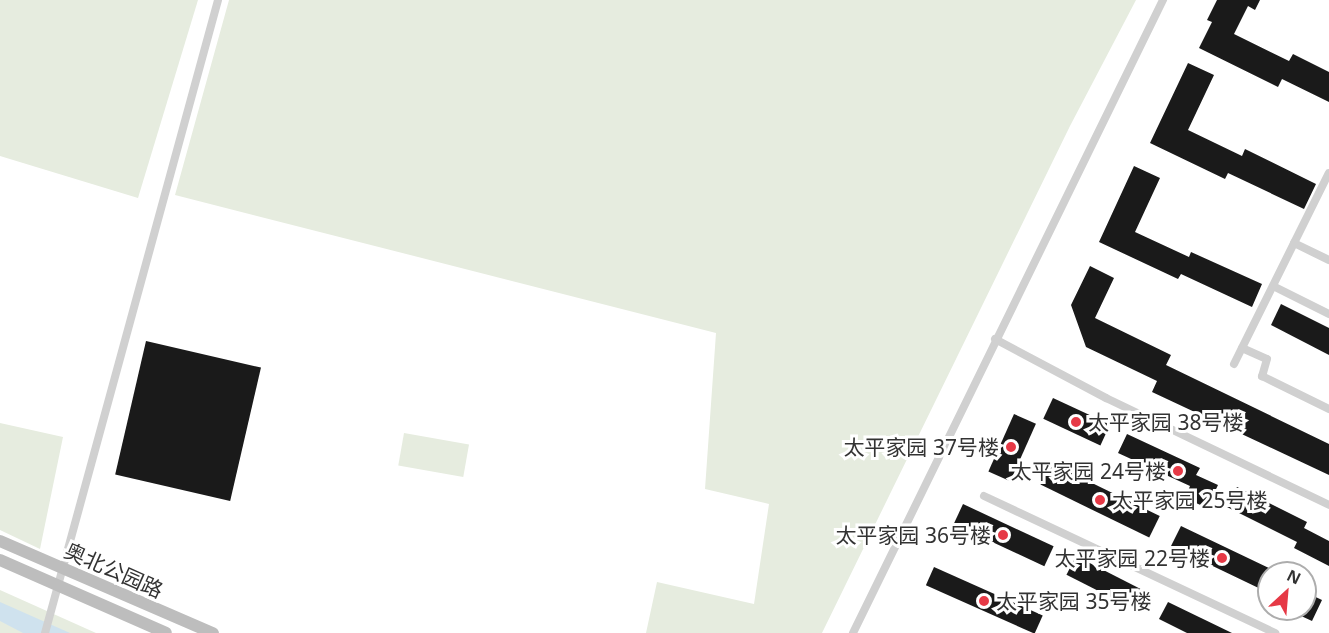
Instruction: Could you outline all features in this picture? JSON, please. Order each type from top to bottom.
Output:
[{"type":"main road","name":"奥北公园路","points":[[0,541],[213,633]]},
{"type":"main road","name":"奥北公园路","points":[[0,560],[166,633]]},
{"type":"street","points":[[45,633],[218,0]]},
{"type":"street","points":[[853,633],[1163,0]]},
{"type":"street","points":[[1234,364],[1329,173]]},
{"type":"street","points":[[1294,243],[1329,260]]},
{"type":"street","points":[[1273,286],[1329,314]]},
{"type":"street","points":[[995,339],[1106,398],[1329,505]]},
{"type":"street","points":[[1242,348],[1267,359],[1262,376],[1329,409]]},
{"type":"street","points":[[984,496],[1275,633]]},
{"type":"shaded area","points":[[0,0],[198,0],[138,198],[0,156]]},
{"type":"shaded area","points":[[229,0],[1136,0],[1070,126],[822,633],[646,633],[657,582],[754,604],[769,504],[705,489],[716,333],[175,195]]},
{"type":"shaded area","points":[[0,423],[63,437],[40,549],[0,530]]},
{"type":"shaded area","points":[[404,433],[469,444],[463,477],[398,465]]},
{"type":"shaded area","points":[[0,590],[96,633],[0,633]]},
{"type":"water","points":[[0,602],[70,633],[23,633],[0,621]]},
{"type":"building","points":[[1217,0],[1260,0],[1255,10],[1248,6],[1234,34],[1289,61],[1293,54],[1329,72],[1329,102],[1282,79],[1278,87],[1199,48],[1212,22],[1207,20]]},
{"type":"building","points":[[1188,63],[1214,75],[1188,130],[1242,156],[1245,149],[1316,184],[1304,209],[1228,173],[1225,179],[1150,143]]},
{"type":"building","points":[[1134,166],[1160,178],[1135,232],[1189,257],[1191,252],[1262,284],[1252,307],[1181,274],[1178,279],[1099,242]]},
{"type":"building","points":[[1090,266],[1114,278],[1095,318],[1171,355],[1166,365],[1329,444],[1329,475],[1152,392],[1157,381],[1086,347],[1071,305]]},
{"type":"building","points":[[1281,304],[1329,328],[1329,355],[1271,325]]},
{"type":"building","points":[[146,341],[261,368],[230,501],[115,474]]},
{"type":"building","name":"太平家园 38号楼","points":[[1053,398],[1110,425],[1100,445],[1043,419]]},
{"type":"building","name":"太平家园 37号楼","points":[[1014,414],[1036,424],[1010,481],[988,472]]},
{"type":"building","name":"太平家园 24号楼","points":[[1127,434],[1200,468],[1196,475],[1218,485],[1207,508],[1185,498],[1190,486],[1118,453]]},
{"type":"building","name":"太平家园 25号楼","points":[[1051,463],[1160,516],[1149,538],[1040,485]]},
{"type":"building","points":[[1237,487],[1307,522],[1304,528],[1329,541],[1329,566],[1294,548],[1297,542],[1227,507]]},
{"type":"building","name":"太平家园 36号楼","points":[[963,504],[1054,546],[1044,566],[954,524]]},
{"type":"building","name":"太平家园 22号楼","points":[[1181,526],[1257,562],[1257,587],[1171,546]]},
{"type":"building","points":[[1076,556],[1145,591],[1136,610],[1066,575]]},
{"type":"building","name":"太平家园 35号楼","points":[[934,567],[1043,615],[1033,633],[926,585]]},
{"type":"building","points":[[1317,598],[1322,600],[1317,610]]},
{"type":"building","points":[[1168,602],[1232,633],[1187,633],[1159,619]]},
{"type":"place","name":"太平家园 38号楼","points":[[1076,422]]},
{"type":"place","name":"太平家园 37号楼","points":[[1011,447]]},
{"type":"place","name":"太平家园 24号楼","points":[[1178,471]]},
{"type":"place","name":"太平家园 25号楼","points":[[1100,500]]},
{"type":"place","name":"太平家园 36号楼","points":[[1003,535]]},
{"type":"place","name":"太平家园 22号楼","points":[[1222,558]]},
{"type":"place","name":"太平家园 35号楼","points":[[984,601]]}]
